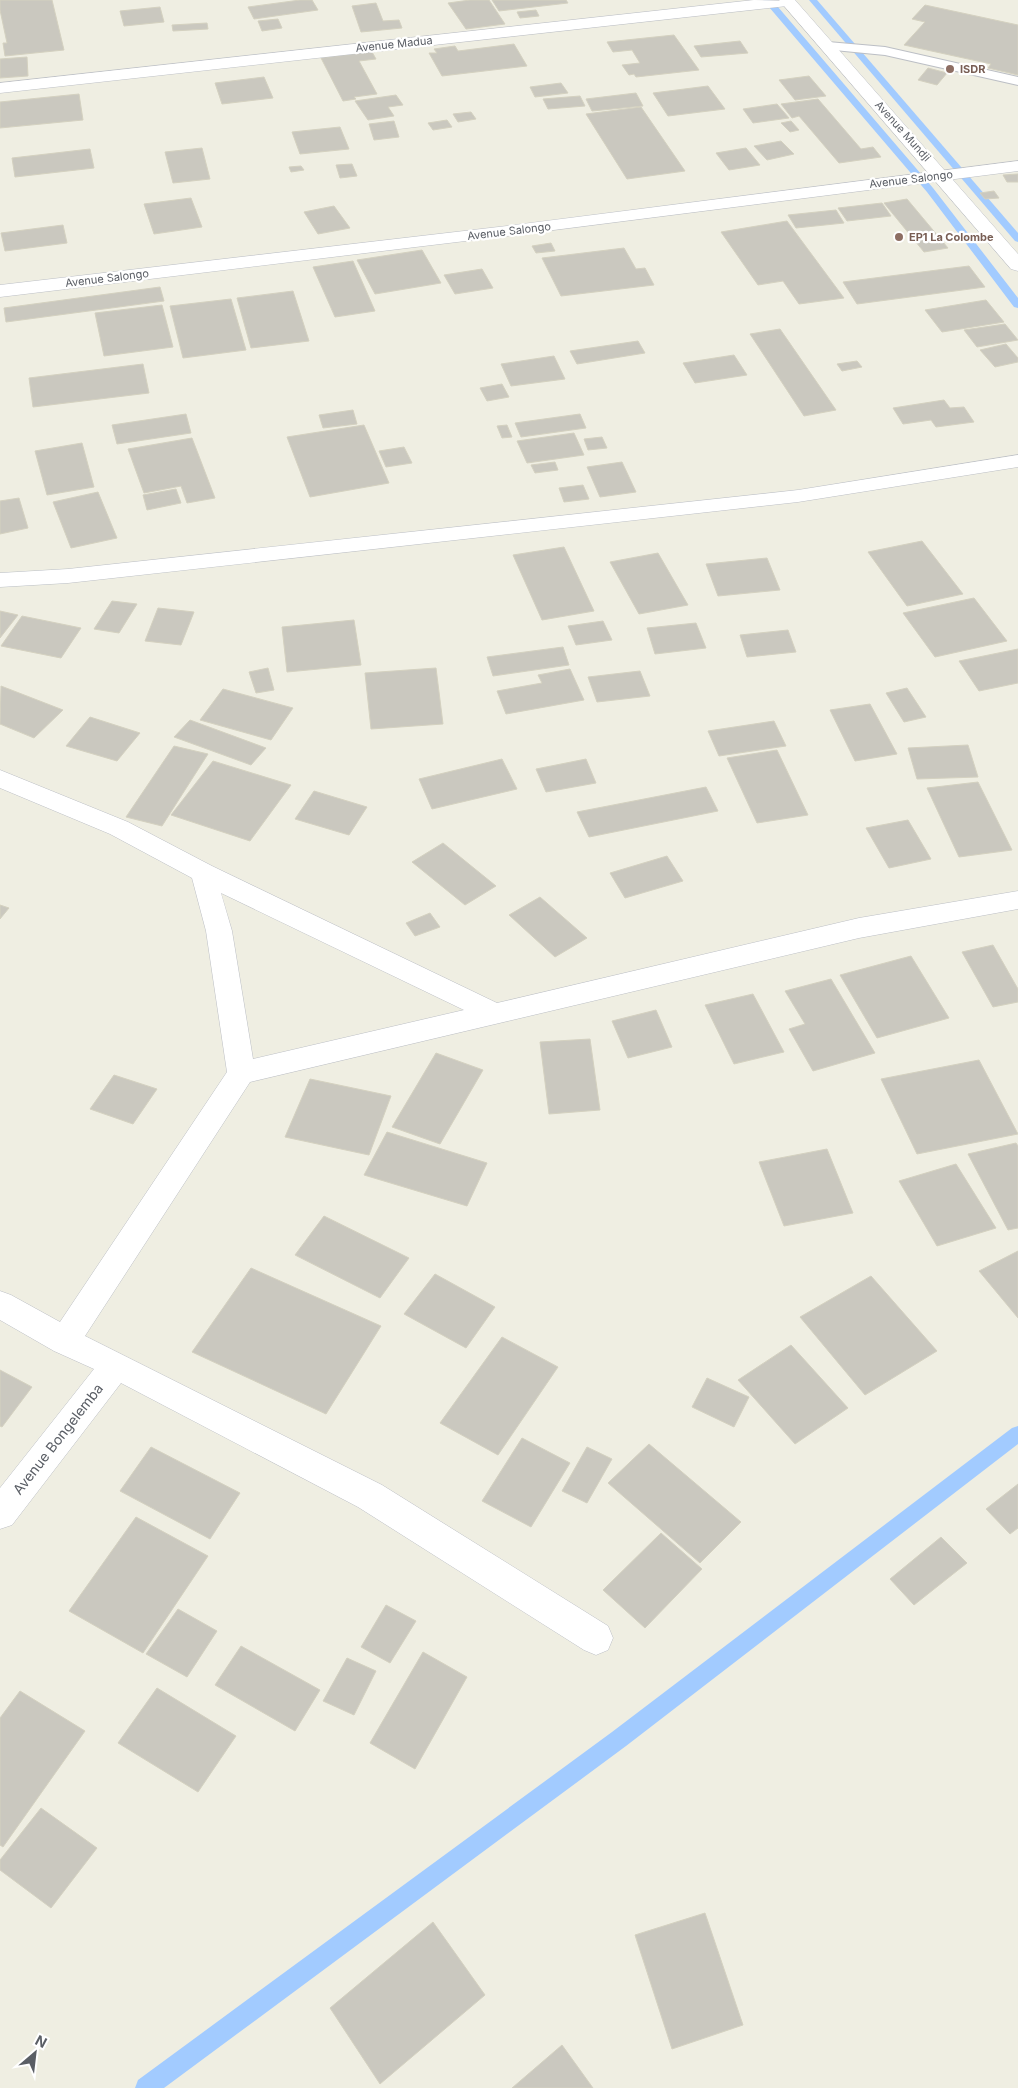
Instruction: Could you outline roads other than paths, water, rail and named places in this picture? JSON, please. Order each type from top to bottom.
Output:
[{"type":"street","name":"Avenue Mundji","points":[[787,0],[1018,264]]},
{"type":"street","name":"Avenue Madua","points":[[0,88],[787,0]]},
{"type":"street","name":"Avenue Salongo","points":[[0,290],[507,231],[1018,166]]},
{"type":"street","points":[[0,580],[78,575],[798,496],[1018,461]]},
{"type":"street","points":[[0,778],[119,828],[203,873],[496,1014]]},
{"type":"street","points":[[65,1341],[241,1073],[219,931],[203,873]]},
{"type":"street","points":[[241,1073],[859,928],[1018,900]]},
{"type":"street","points":[[0,1304],[65,1341],[116,1365],[370,1496],[596,1638]]},
{"type":"street","name":"Avenue Bongelemba","points":[[0,1514],[116,1365]]},
{"type":"lane","points":[[828,46],[885,51],[1018,80]]},
{"type":"waterway","points":[[767,0],[930,190],[1018,305]]},
{"type":"waterway","points":[[813,0],[1018,239]]},
{"type":"waterway","points":[[146,2088],[619,1739],[1018,1434]]},
{"type":"place","name":"ISDR","points":[[950,69]]},
{"type":"place","name":"EP1 La Colombe","points":[[899,237]]}]
